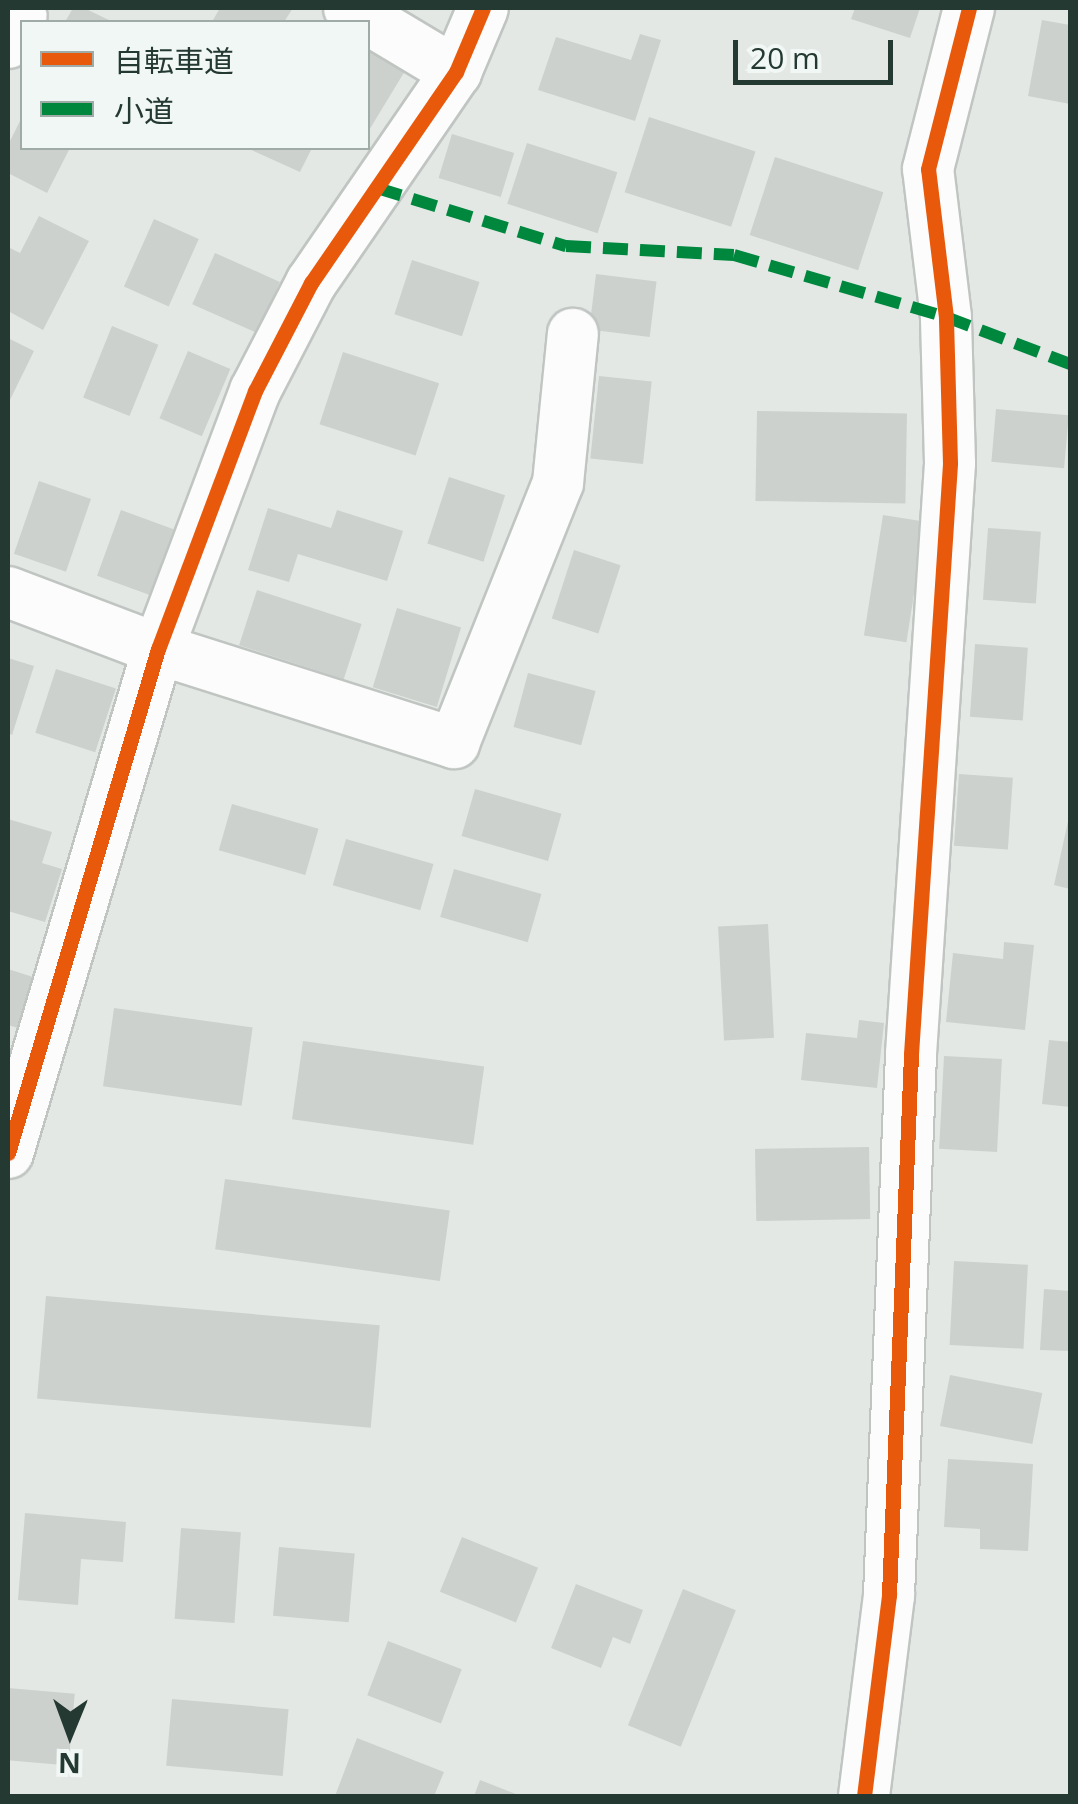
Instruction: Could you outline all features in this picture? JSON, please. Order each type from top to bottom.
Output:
[{"type":"street","points":[[8,1153],[158,649],[255,392],[311,284],[456,72],[483,8]]},
{"type":"street","points":[[864,1796],[888,1596],[911,1054],[950,462],[946,317],[928,169],[969,8]]},
{"type":"street","points":[[370,21],[456,72]]},
{"type":"street","points":[[8,592],[158,649],[454,744],[558,482],[573,334]]},
{"type":"building","points":[[73,8],[84,8],[109,20],[66,20]]},
{"type":"building","points":[[220,8],[293,8],[285,20],[213,20]]},
{"type":"building","points":[[855,8],[920,8],[910,38],[851,19]]},
{"type":"building","points":[[1042,20],[1070,25],[1070,104],[1028,96]]},
{"type":"building","points":[[640,34],[661,40],[635,121],[538,90],[556,37],[631,60]]},
{"type":"building","points":[[370,43],[408,66],[370,129]]},
{"type":"building","points":[[649,117],[756,152],[731,227],[625,192]]},
{"type":"building","points":[[20,121],[20,150],[69,150],[47,193],[8,173],[8,145]]},
{"type":"building","points":[[452,134],[514,153],[501,197],[439,178]]},
{"type":"building","points":[[527,143],[617,172],[598,233],[507,204]]},
{"type":"building","points":[[251,150],[311,150],[300,172]]},
{"type":"building","points":[[775,157],[883,192],[858,270],[750,235]]},
{"type":"building","points":[[39,216],[89,241],[43,330],[8,311],[8,247],[20,253]]},
{"type":"building","points":[[154,219],[199,239],[169,307],[124,287]]},
{"type":"building","points":[[215,253],[280,282],[257,333],[192,304]]},
{"type":"building","points":[[412,260],[480,282],[462,336],[394,314]]},
{"type":"building","points":[[596,274],[657,281],[650,337],[589,330]]},
{"type":"building","points":[[112,326],[158,345],[130,416],[83,397]]},
{"type":"building","points":[[8,338],[34,351],[8,404]]},
{"type":"building","points":[[188,351],[230,369],[202,436],[159,418]]},
{"type":"building","points":[[343,352],[439,383],[416,455],[320,424]]},
{"type":"building","points":[[599,376],[652,382],[643,464],[590,459]]},
{"type":"building","points":[[996,409],[1069,415],[1064,468],[991,462]]},
{"type":"building","points":[[757,411],[907,414],[905,504],[755,501]]},
{"type":"building","points":[[449,477],[505,495],[483,562],[427,544]]},
{"type":"building","points":[[39,481],[91,499],[66,572],[14,554]]},
{"type":"building","points":[[268,508],[331,528],[337,510],[403,531],[387,581],[298,554],[289,582],[248,570]]},
{"type":"building","points":[[121,510],[174,529],[150,595],[97,576]]},
{"type":"building","points":[[883,515],[925,522],[906,642],[864,635]]},
{"type":"building","points":[[988,528],[1041,532],[1036,604],[983,600]]},
{"type":"building","points":[[574,550],[621,565],[598,634],[552,618]]},
{"type":"building","points":[[257,590],[362,624],[344,679],[239,645]]},
{"type":"building","points":[[397,608],[461,628],[437,707],[373,687]]},
{"type":"building","points":[[975,644],[1028,648],[1023,721],[970,717]]},
{"type":"building","points":[[8,658],[34,666],[12,735],[8,733]]},
{"type":"building","points":[[56,669],[116,688],[95,752],[35,733]]},
{"type":"building","points":[[528,673],[596,691],[581,745],[514,727]]},
{"type":"building","points":[[959,774],[1013,778],[1008,850],[954,846]]},
{"type":"building","points":[[475,789],[562,814],[548,861],[461,836]]},
{"type":"building","points":[[232,804],[319,829],[305,875],[219,850]]},
{"type":"building","points":[[1070,817],[1070,889],[1054,885]]},
{"type":"building","points":[[8,819],[52,832],[42,863],[62,869],[45,922],[8,911]]},
{"type":"building","points":[[346,839],[433,864],[420,910],[333,885]]},
{"type":"building","points":[[454,869],[541,894],[528,942],[440,917]]},
{"type":"building","points":[[768,924],[774,1038],[724,1040],[718,927]]},
{"type":"building","points":[[1004,942],[1034,945],[1025,1030],[946,1022],[953,953],[1003,959]]},
{"type":"building","points":[[8,969],[33,977],[18,1028],[8,1025]]},
{"type":"building","points":[[114,1008],[253,1027],[242,1106],[103,1086]]},
{"type":"building","points":[[859,1020],[884,1023],[877,1088],[801,1080],[806,1033],[857,1038]]},
{"type":"building","points":[[1049,1040],[1070,1042],[1070,1107],[1042,1104]]},
{"type":"building","points":[[303,1041],[484,1066],[473,1145],[292,1119]]},
{"type":"building","points":[[944,1056],[1002,1059],[997,1152],[939,1149]]},
{"type":"building","points":[[869,1147],[870,1219],[756,1221],[755,1149]]},
{"type":"building","points":[[225,1179],[450,1211],[440,1281],[215,1249]]},
{"type":"building","points":[[954,1261],[1028,1265],[1024,1349],[950,1345]]},
{"type":"building","points":[[1044,1289],[1070,1291],[1070,1351],[1040,1350]]},
{"type":"building","points":[[46,1296],[380,1325],[371,1428],[37,1399]]},
{"type":"building","points":[[950,1375],[1042,1393],[1032,1444],[940,1426]]},
{"type":"building","points":[[948,1459],[1033,1464],[1028,1551],[980,1549],[980,1529],[944,1527]]},
{"type":"building","points":[[25,1513],[126,1522],[123,1562],[81,1559],[78,1605],[18,1600]]},
{"type":"building","points":[[181,1528],[241,1532],[235,1623],[175,1619]]},
{"type":"building","points":[[462,1537],[538,1568],[516,1622],[440,1592]]},
{"type":"building","points":[[279,1547],[355,1554],[349,1622],[273,1616]]},
{"type":"building","points":[[576,1584],[643,1610],[630,1644],[613,1637],[601,1668],[551,1648]]},
{"type":"building","points":[[683,1589],[736,1610],[681,1747],[628,1725]]},
{"type":"building","points":[[388,1641],[462,1669],[441,1723],[367,1695]]},
{"type":"building","points":[[8,1688],[75,1694],[68,1766],[8,1760]]},
{"type":"building","points":[[172,1699],[289,1709],[283,1776],[166,1766]]},
{"type":"building","points":[[357,1738],[444,1772],[434,1796],[335,1796]]},
{"type":"building","points":[[480,1780],[521,1796],[474,1796]]},
{"type":"marked path","points":[[377,188],[566,246],[734,255],[946,317],[1070,364]]},
{"type":"cycle path","points":[[8,1153],[158,649],[255,391],[311,283],[456,72],[483,8]]},
{"type":"cycle path","points":[[864,1796],[889,1595],[911,1054],[950,463],[946,317],[928,169],[969,8]]}]
